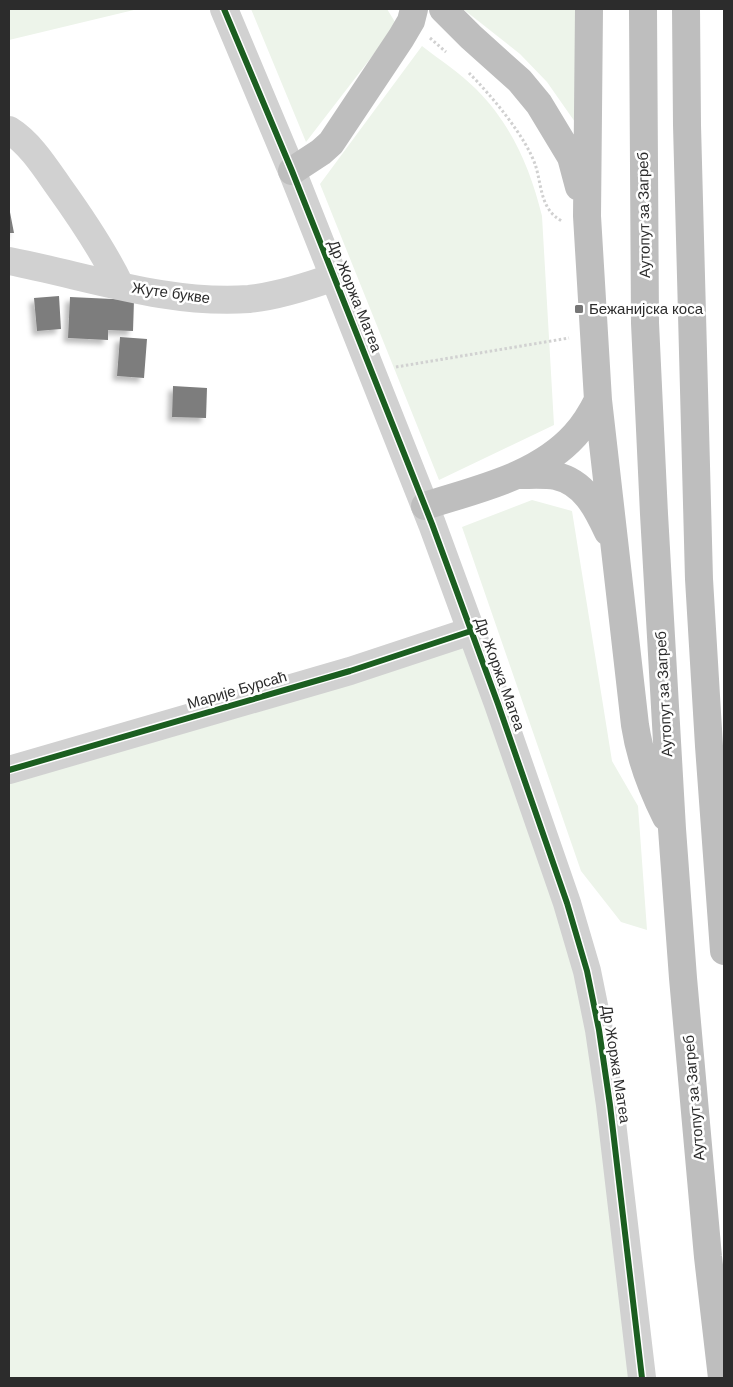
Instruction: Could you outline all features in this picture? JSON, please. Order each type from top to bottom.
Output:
[{"type":"highway","points":[[443,9],[520,81],[539,104],[570,157],[575,219],[615,545],[622,623],[639,750],[653,791],[672,829]]},
{"type":"highway","points":[[575,219],[589,9]]},
{"type":"highway","name":"Аутопут за Загреб","points":[[643,9],[645,323],[654,523],[672,829],[708,1258],[722,1378]]},
{"type":"highway","points":[[686,9],[687,125],[699,579],[724,951]]},
{"type":"highway","points":[[292,171],[321,152],[331,142],[412,15]]},
{"type":"highway","points":[[425,506],[520,475],[565,446],[580,429],[598,400]]},
{"type":"highway","points":[[520,475],[556,476],[574,484],[586,494],[597,508],[615,545]]},
{"type":"highway","points":[[709,746],[724,726],[724,716]]},
{"type":"street","name":"Др Жоржа Матеа","points":[[224,9],[292,171],[425,506],[564,894],[587,971],[599,1030],[610,1104],[642,1378]]},
{"type":"street","points":[[9,130],[16,134],[32,151],[50,174],[98,242],[120,285]]},
{"type":"street","name":"Жуте букве","points":[[9,261],[168,295],[207,299],[251,298],[290,292],[334,277]]},
{"type":"street","name":"Марије Бурсаћ","points":[[9,770],[350,671],[471,630]]},
{"type":"path","points":[[412,15],[449,54]]},
{"type":"path","points":[[468,71],[492,98],[518,134],[536,166],[543,200],[549,211],[575,219]]},
{"type":"path","points":[[372,371],[572,337]]},
{"type":"shaded area","points":[[9,9],[138,9],[9,40]]},
{"type":"shaded area","points":[[251,9],[387,9],[395,22],[390,33],[306,142]]},
{"type":"shaded area","points":[[463,9],[579,9],[575,122],[547,82],[520,54]]},
{"type":"shaded area","points":[[422,46],[476,89],[489,103],[510,132],[532,181],[542,216],[554,425],[439,480],[320,184]]},
{"type":"shaded area","points":[[532,500],[572,511],[612,761],[638,806],[647,930],[621,922],[581,871],[462,527]]},
{"type":"shaded area","points":[[471,631],[587,971],[641,1378],[9,1378],[9,769]]},
{"type":"building","points":[[9,207],[14,233],[9,233]]},
{"type":"building","points":[[59,296],[61,329],[37,331],[34,298]]},
{"type":"building","points":[[70,297],[134,300],[133,331],[108,330],[108,340],[68,338]]},
{"type":"building","points":[[120,337],[147,339],[144,378],[117,376]]},
{"type":"building","points":[[173,386],[207,388],[206,418],[172,417]]},
{"type":"cycle path","points":[[224,9],[292,171],[432,524],[498,704],[567,903],[587,971],[599,1030],[610,1105],[642,1378]]},
{"type":"cycle path","points":[[9,770],[350,671],[471,631]]},
{"type":"place","name":"Бежанијска коса","points":[[579,309]]}]
